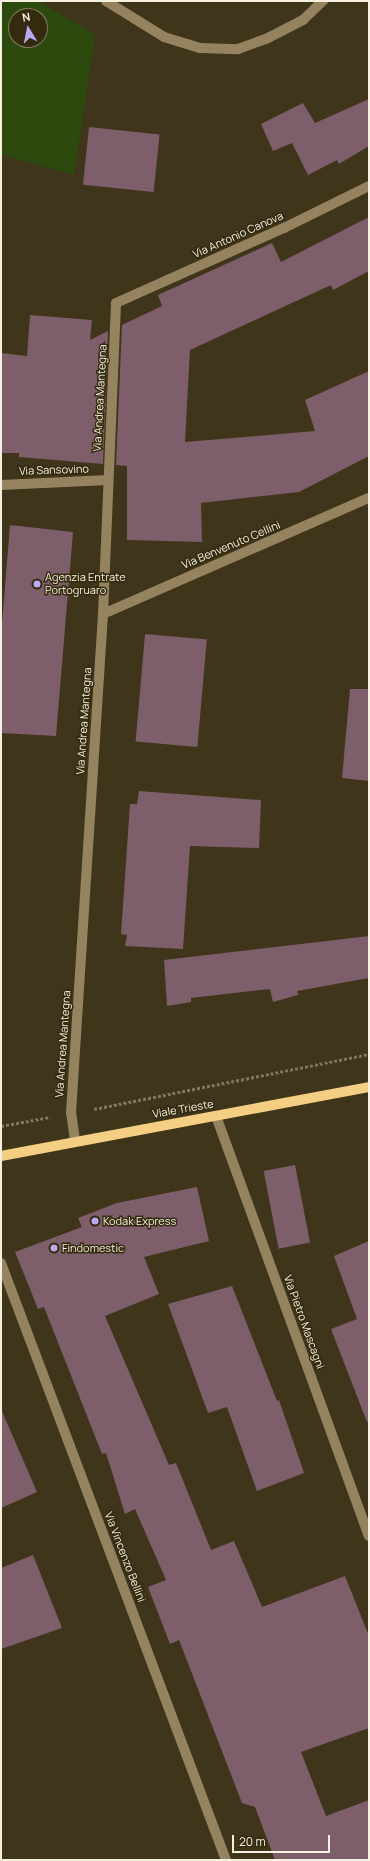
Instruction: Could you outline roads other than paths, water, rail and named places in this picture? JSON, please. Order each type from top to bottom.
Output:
[{"type":"main road","name":"Viale Trieste","points":[[1,1156],[75,1140],[216,1116],[369,1087]]},
{"type":"street","points":[[106,1],[164,37],[200,48],[238,49],[266,40],[303,20],[324,1]]},
{"type":"street","name":"Via Antonio Canova","points":[[116,303],[284,228],[369,186]]},
{"type":"street","name":"Via Andrea Mantegna","points":[[75,1140],[70,1113],[103,614],[116,303]]},
{"type":"street","name":"Via Sansovino","points":[[1,484],[108,480]]},
{"type":"street","name":"Via Benvenuto Cellini","points":[[103,614],[369,498]]},
{"type":"street","name":"Via Pietro Mascagni","points":[[216,1116],[369,1536]]},
{"type":"street","name":"Via Vincenzo Bellini","points":[[1,1263],[226,1860]]},
{"type":"place","name":"Agenzia Entrate Portogruaro","points":[[37,584]]},
{"type":"place","name":"Kodak Express","points":[[95,1221]]},
{"type":"place","name":"Findomestic","points":[[54,1248]]}]
